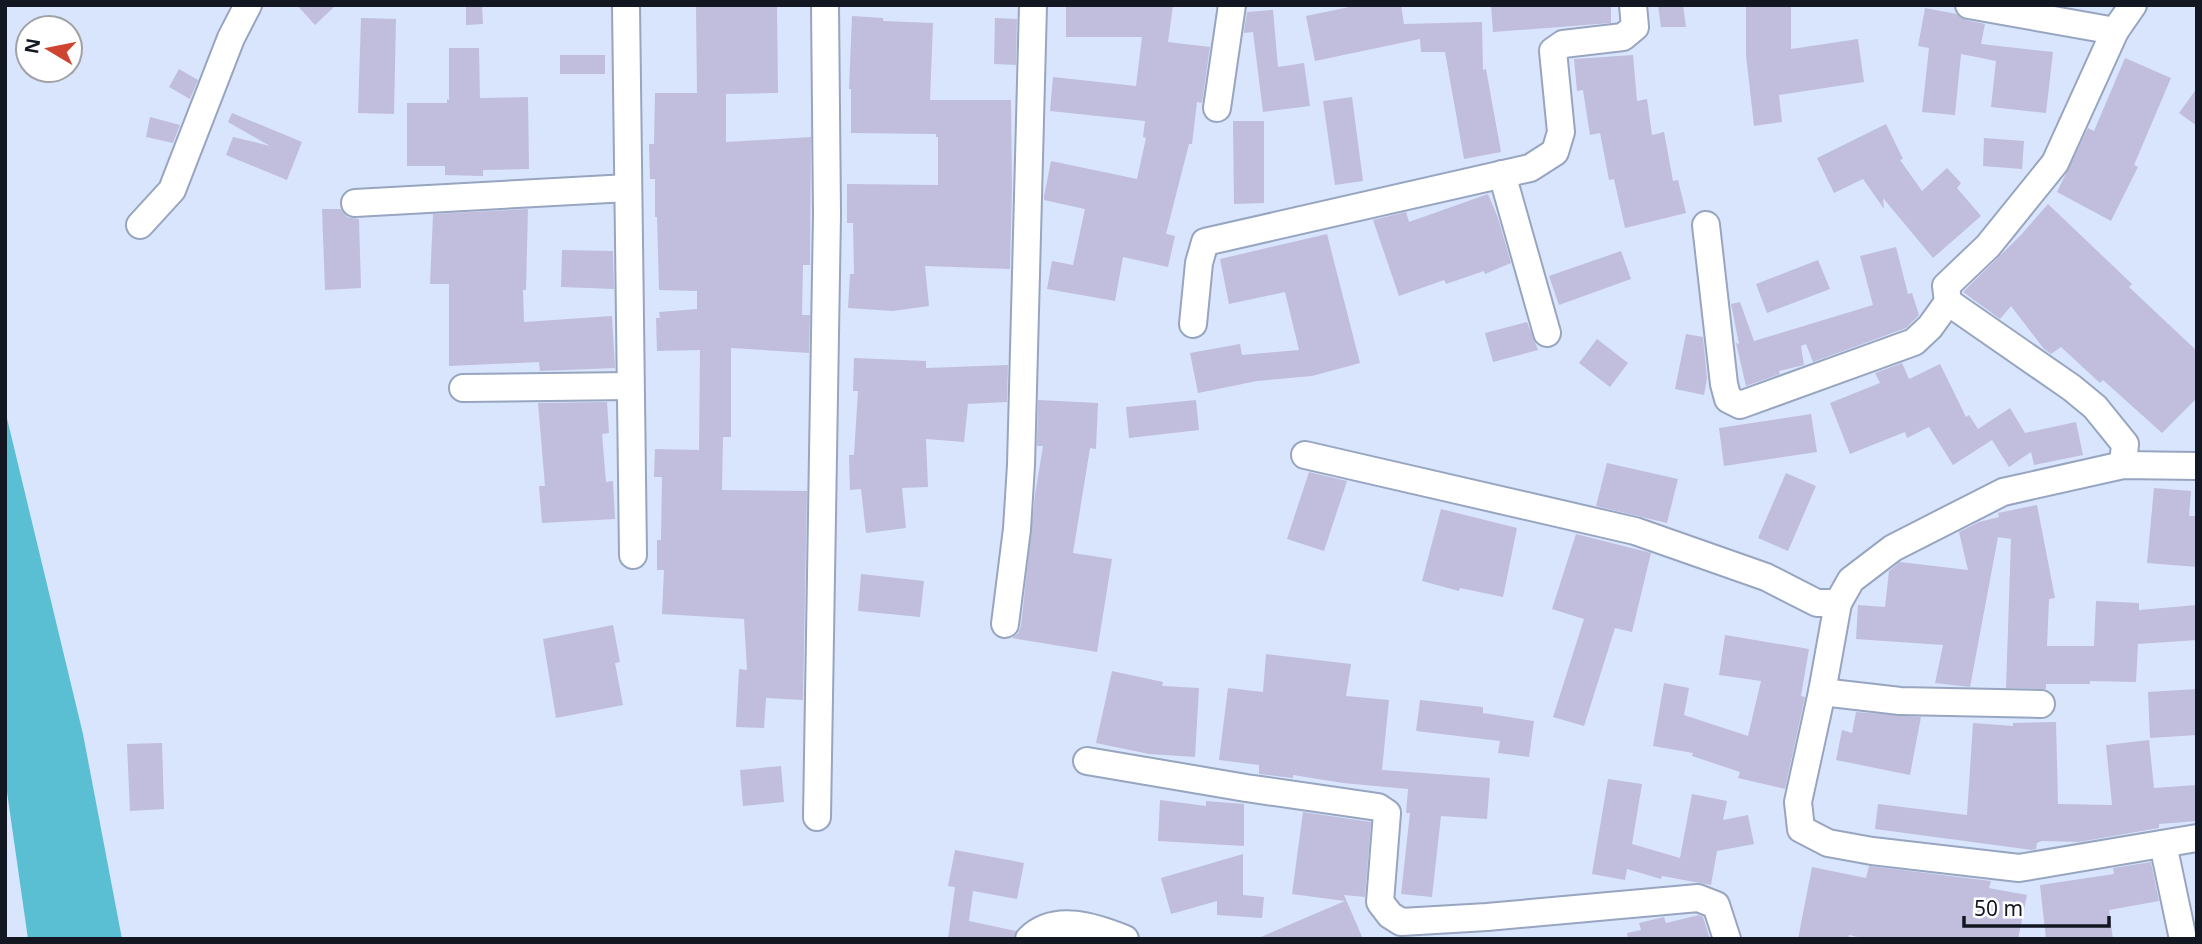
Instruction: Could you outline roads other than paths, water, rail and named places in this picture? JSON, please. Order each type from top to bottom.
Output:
[{"type":"street","points":[[140,225],[172,190],[231,38],[248,5]]},
{"type":"street","points":[[626,5],[633,555]]},
{"type":"street","points":[[817,817],[827,214],[825,5]]},
{"type":"street","points":[[1005,624],[1017,528],[1021,465],[1033,5]]},
{"type":"street","points":[[1217,108],[1232,5]]},
{"type":"street","points":[[1193,324],[1199,262],[1205,242],[1530,168],[1555,152],[1561,132],[1553,51],[1563,44],[1623,37],[1635,27],[1633,5]]},
{"type":"street","points":[[1969,5],[2115,31]]},
{"type":"street","points":[[1706,225],[1724,384],[1728,398],[1740,405],[1914,341],[1930,327],[1948,302],[1946,286],[1988,246],[2055,163],[2115,31],[2133,5]]},
{"type":"street","points":[[1502,174],[1547,333]]},
{"type":"street","points":[[355,203],[628,188]]},
{"type":"street","points":[[1948,302],[2095,407],[2125,444],[2123,465]]},
{"type":"street","points":[[463,388],[631,386]]},
{"type":"street","points":[[1305,455],[1635,531],[1766,577],[1817,603],[1838,603]]},
{"type":"street","points":[[2197,466],[2123,465],[2003,492],[1892,548],[1851,580],[1838,603],[1798,802],[1801,829],[1828,843],[1872,851],[2019,868],[2197,838]]},
{"type":"street","points":[[1822,692],[1900,701],[2041,704]]},
{"type":"street","points":[[1087,761],[1246,789],[1378,807],[1387,813],[1380,902],[1390,915],[1401,922],[1487,918],[1699,898],[1716,905],[1727,939]]},
{"type":"street","points":[[2163,844],[2183,939]]},
{"type":"street","points":[[1029,939],[1039,929],[1061,923],[1103,930],[1125,939]]},
{"type":"water","points":[[5,410],[83,734],[122,939],[28,939],[5,778]]}]
